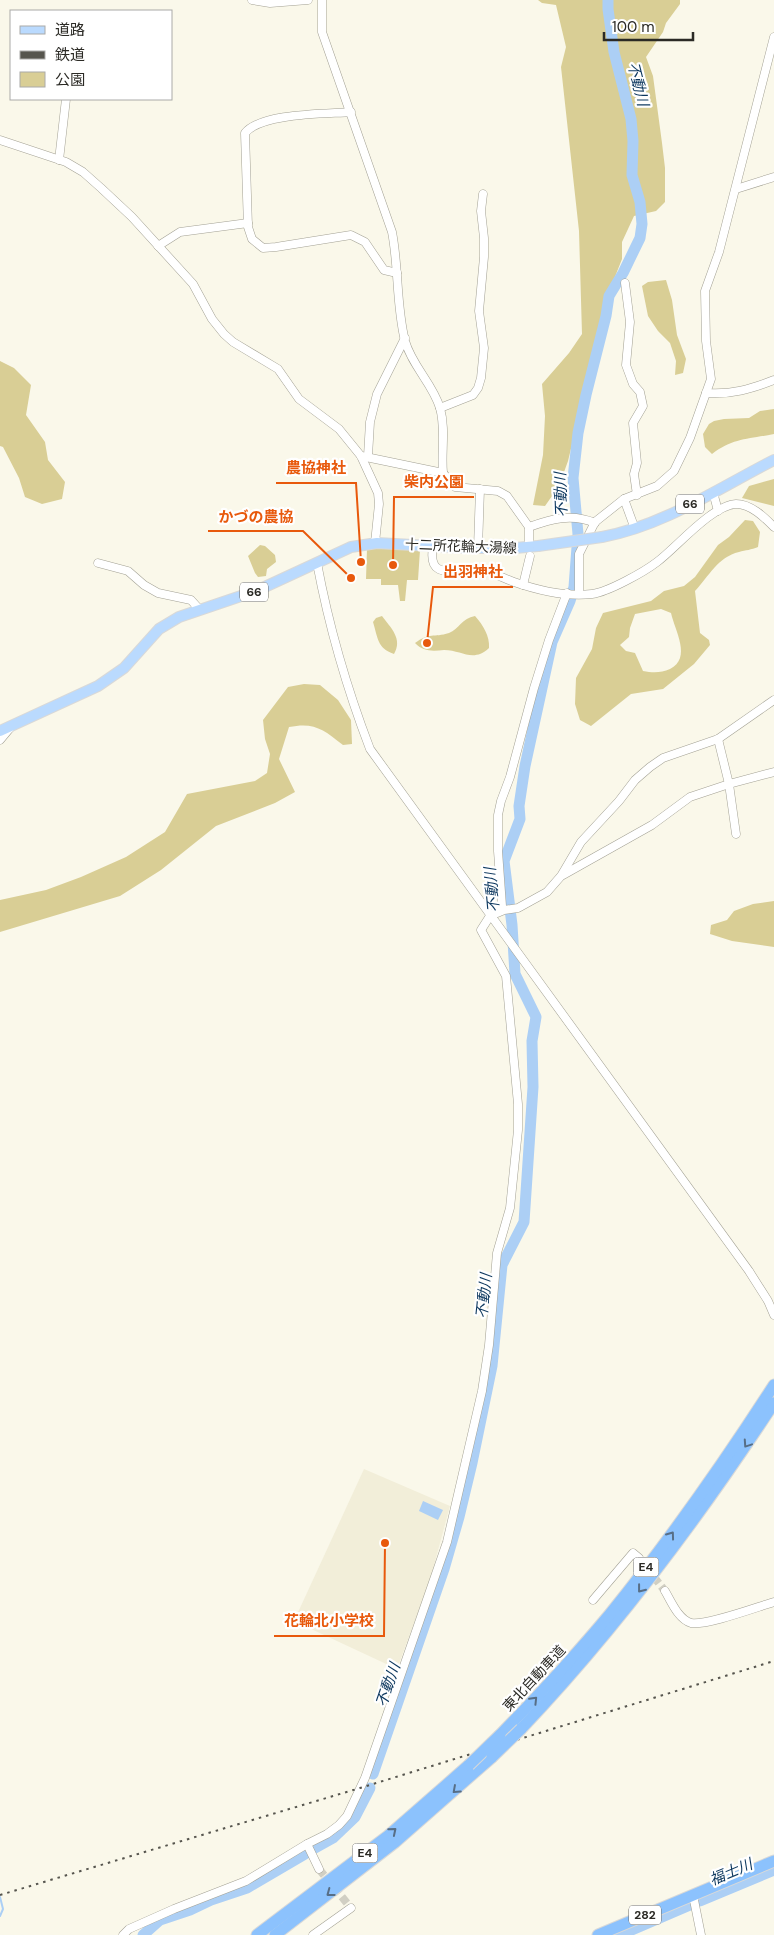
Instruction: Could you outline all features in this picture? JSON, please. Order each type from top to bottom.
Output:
[{"type":"highway","name":"東北自動車道","points":[[257,1935],[388,1836],[469,1765],[548,1686],[611,1613],[705,1487],[774,1385]]},
{"type":"highway","name":"東北自動車道","points":[[275,1935],[394,1843],[492,1757],[555,1693],[618,1620],[708,1500],[774,1403]]},
{"type":"highway","name":"282","points":[[598,1935],[774,1861]]},
{"type":"main road","name":"十二所花輪大湯線","points":[[5,729],[98,686],[124,668],[159,629],[179,617],[256,591],[351,547],[375,543],[433,547],[515,548],[534,544],[602,537],[635,529],[713,492],[774,460]]},
{"type":"street","points":[[252,0],[270,2],[308,0]]},
{"type":"street","points":[[322,0],[322,32],[392,232],[397,257],[396,283],[408,352],[434,394],[440,408],[443,431],[443,473]]},
{"type":"street","points":[[123,1935],[139,1924],[246,1881],[327,1834],[339,1825],[354,1803],[365,1778],[448,1542],[482,1390],[489,1344],[497,1253],[510,1208],[518,1130],[518,1104],[506,976],[481,930],[490,916],[502,906],[498,850],[500,801],[510,777],[548,640],[573,594],[578,554],[595,523],[624,499],[657,486],[674,470],[690,438],[710,379],[706,341],[705,291],[719,252],[774,37]]},
{"type":"street","points":[[59,160],[66,100]]},
{"type":"street","points":[[351,112],[266,119],[250,126],[245,133],[248,223],[252,239],[263,248],[351,236],[365,242],[384,270],[397,273]]},
{"type":"street","points":[[0,140],[59,160],[83,172],[132,217],[193,284],[212,319],[224,334],[233,342],[278,369],[299,399],[339,429],[364,456],[378,493],[379,504],[375,543]]},
{"type":"street","points":[[736,189],[774,177]]},
{"type":"street","points":[[440,408],[473,395],[478,388],[481,378],[484,348],[479,311],[484,257],[481,211],[483,194]]},
{"type":"street","points":[[158,246],[180,232],[248,223]]},
{"type":"street","points":[[625,283],[630,322],[626,364],[633,384],[640,392],[643,406],[634,423],[637,463],[634,474],[637,495]]},
{"type":"street","points":[[364,456],[377,394],[405,338]]},
{"type":"street","points":[[706,393],[724,395],[754,388],[774,380]]},
{"type":"street","points":[[364,456],[443,473],[455,487],[498,491],[507,496],[529,527],[534,544]]},
{"type":"street","points":[[478,548],[480,490]]},
{"type":"street","points":[[713,492],[718,511]]},
{"type":"street","points":[[624,499],[635,529]]},
{"type":"street","points":[[433,547],[433,562],[441,571],[473,569],[486,571],[522,585],[573,594],[593,594],[632,578],[656,563],[683,538],[718,511],[730,505],[738,504],[761,514],[774,527]]},
{"type":"street","points":[[529,527],[556,518],[572,518],[595,523]]},
{"type":"street","points":[[522,585],[530,556]]},
{"type":"street","points":[[98,563],[128,571],[144,585],[158,593],[191,600],[200,610]]},
{"type":"street","points":[[316,563],[322,593],[350,697],[370,749],[749,1271],[768,1301],[774,1315]]},
{"type":"street","points":[[490,916],[504,910],[518,908],[547,892],[561,876],[581,842],[619,801],[635,780],[650,767],[663,758],[718,739],[774,700]]},
{"type":"street","points":[[0,740],[5,729]]},
{"type":"street","points":[[718,739],[736,834]]},
{"type":"street","points":[[561,876],[652,825],[690,797],[728,784],[774,772]]},
{"type":"street","points":[[592,1600],[633,1553],[640,1558]]},
{"type":"street","points":[[664,1591],[675,1609],[690,1622],[703,1623],[774,1602]]},
{"type":"street","points":[[307,1844],[320,1869]]},
{"type":"street","points":[[693,1895],[701,1935]]},
{"type":"street","points":[[313,1935],[351,1908]]},
{"type":"shaded area","points":[[364,1469],[450,1506],[430,1580],[397,1669],[294,1621]]},
{"type":"green space","points":[[538,0],[680,0],[680,4],[666,23],[663,32],[646,57],[653,76],[662,143],[665,168],[665,202],[656,211],[634,216],[622,242],[622,259],[609,292],[568,461],[559,486],[545,506],[533,505],[543,455],[545,416],[542,384],[569,353],[582,334],[579,231],[561,67],[566,47],[556,5],[542,3]]},
{"type":"green space","points":[[666,280],[672,300],[677,335],[686,359],[683,373],[675,375],[676,361],[670,343],[658,331],[648,316],[642,286],[648,282]]},
{"type":"green space","points":[[0,361],[14,368],[31,385],[26,415],[45,442],[48,460],[65,482],[62,499],[42,504],[25,497],[19,478],[3,447],[0,446]]},
{"type":"green space","points":[[774,409],[774,434],[734,442],[712,454],[705,447],[703,434],[709,424],[714,421],[749,418],[760,411]]},
{"type":"green space","points":[[774,479],[774,506],[742,498],[749,486]]},
{"type":"green space","points":[[745,520],[753,521],[760,532],[758,547],[732,554],[725,558],[695,591],[700,633],[709,640],[710,645],[694,664],[663,689],[631,694],[591,726],[580,720],[575,704],[576,678],[592,649],[596,628],[603,613],[651,601],[664,591],[684,586],[695,577],[718,545],[729,537]],"holes":[[[661,609],[671,613],[680,644],[680,658],[677,664],[670,669],[657,672],[643,671],[635,653],[626,651],[620,645],[629,637],[635,614]]]},
{"type":"green space","points":[[260,545],[265,546],[275,555],[276,562],[267,569],[266,576],[258,577],[248,556]]},
{"type":"green space","points":[[367,549],[420,550],[418,580],[407,580],[405,601],[400,601],[398,585],[381,585],[381,579],[366,579]]},
{"type":"green space","points":[[382,616],[397,639],[394,654],[384,649],[377,638],[373,622],[376,618]]},
{"type":"green space","points":[[475,616],[487,635],[489,648],[478,655],[467,655],[444,650],[428,650],[421,648],[415,643],[428,636],[449,633],[467,619]]},
{"type":"green space","points":[[304,684],[320,685],[338,700],[351,720],[352,744],[343,745],[324,731],[312,726],[289,727],[279,759],[295,792],[275,803],[216,826],[161,870],[120,896],[0,932],[0,900],[46,890],[126,857],[165,832],[187,794],[255,781],[267,773],[270,754],[265,739],[263,720],[288,687]]},
{"type":"green space","points":[[774,901],[774,947],[732,941],[710,934],[711,925],[727,920],[734,911],[753,904]]},
{"type":"water","points":[[423,1501],[443,1510],[438,1520],[419,1511]]},
{"type":"waterway","name":"不動川","points":[[373,1774],[444,1569],[459,1517],[492,1366],[502,1265],[524,1222],[533,1087],[532,1041],[536,1017],[515,974],[512,925],[504,861],[520,819],[519,806],[525,766],[552,642],[574,587],[578,534],[573,478],[578,433],[586,395],[606,316],[609,296],[623,273],[640,238],[642,224],[640,202],[632,175],[633,141],[631,119],[614,52],[608,0]]},
{"type":"waterway","name":"不動川","points":[[315,1848],[333,1838],[355,1817],[370,1788]]},
{"type":"waterway","name":"不動川","points":[[143,1935],[160,1920],[247,1888],[305,1854]]},
{"type":"waterway","name":"福士川","points":[[700,1901],[774,1870]]},
{"type":"waterway","points":[[0,1897],[3,1909],[0,1916]]},
{"type":"waterway","name":"福士川","points":[[620,1935],[690,1905]]},
{"type":"tunnel","points":[[639,1558],[665,1591]]},
{"type":"tunnel","points":[[319,1869],[351,1908]]},
{"type":"railway","points":[[0,1895],[360,1788],[774,1661]]},
{"type":"place","name":"農協神社","points":[[361,562]]},
{"type":"place","name":"柴内公園","points":[[393,565]]},
{"type":"place","name":"かづの農協","points":[[351,578]]},
{"type":"place","name":"出羽神社","points":[[427,643]]},
{"type":"place","name":"花輪北小学校","points":[[385,1543]]}]
